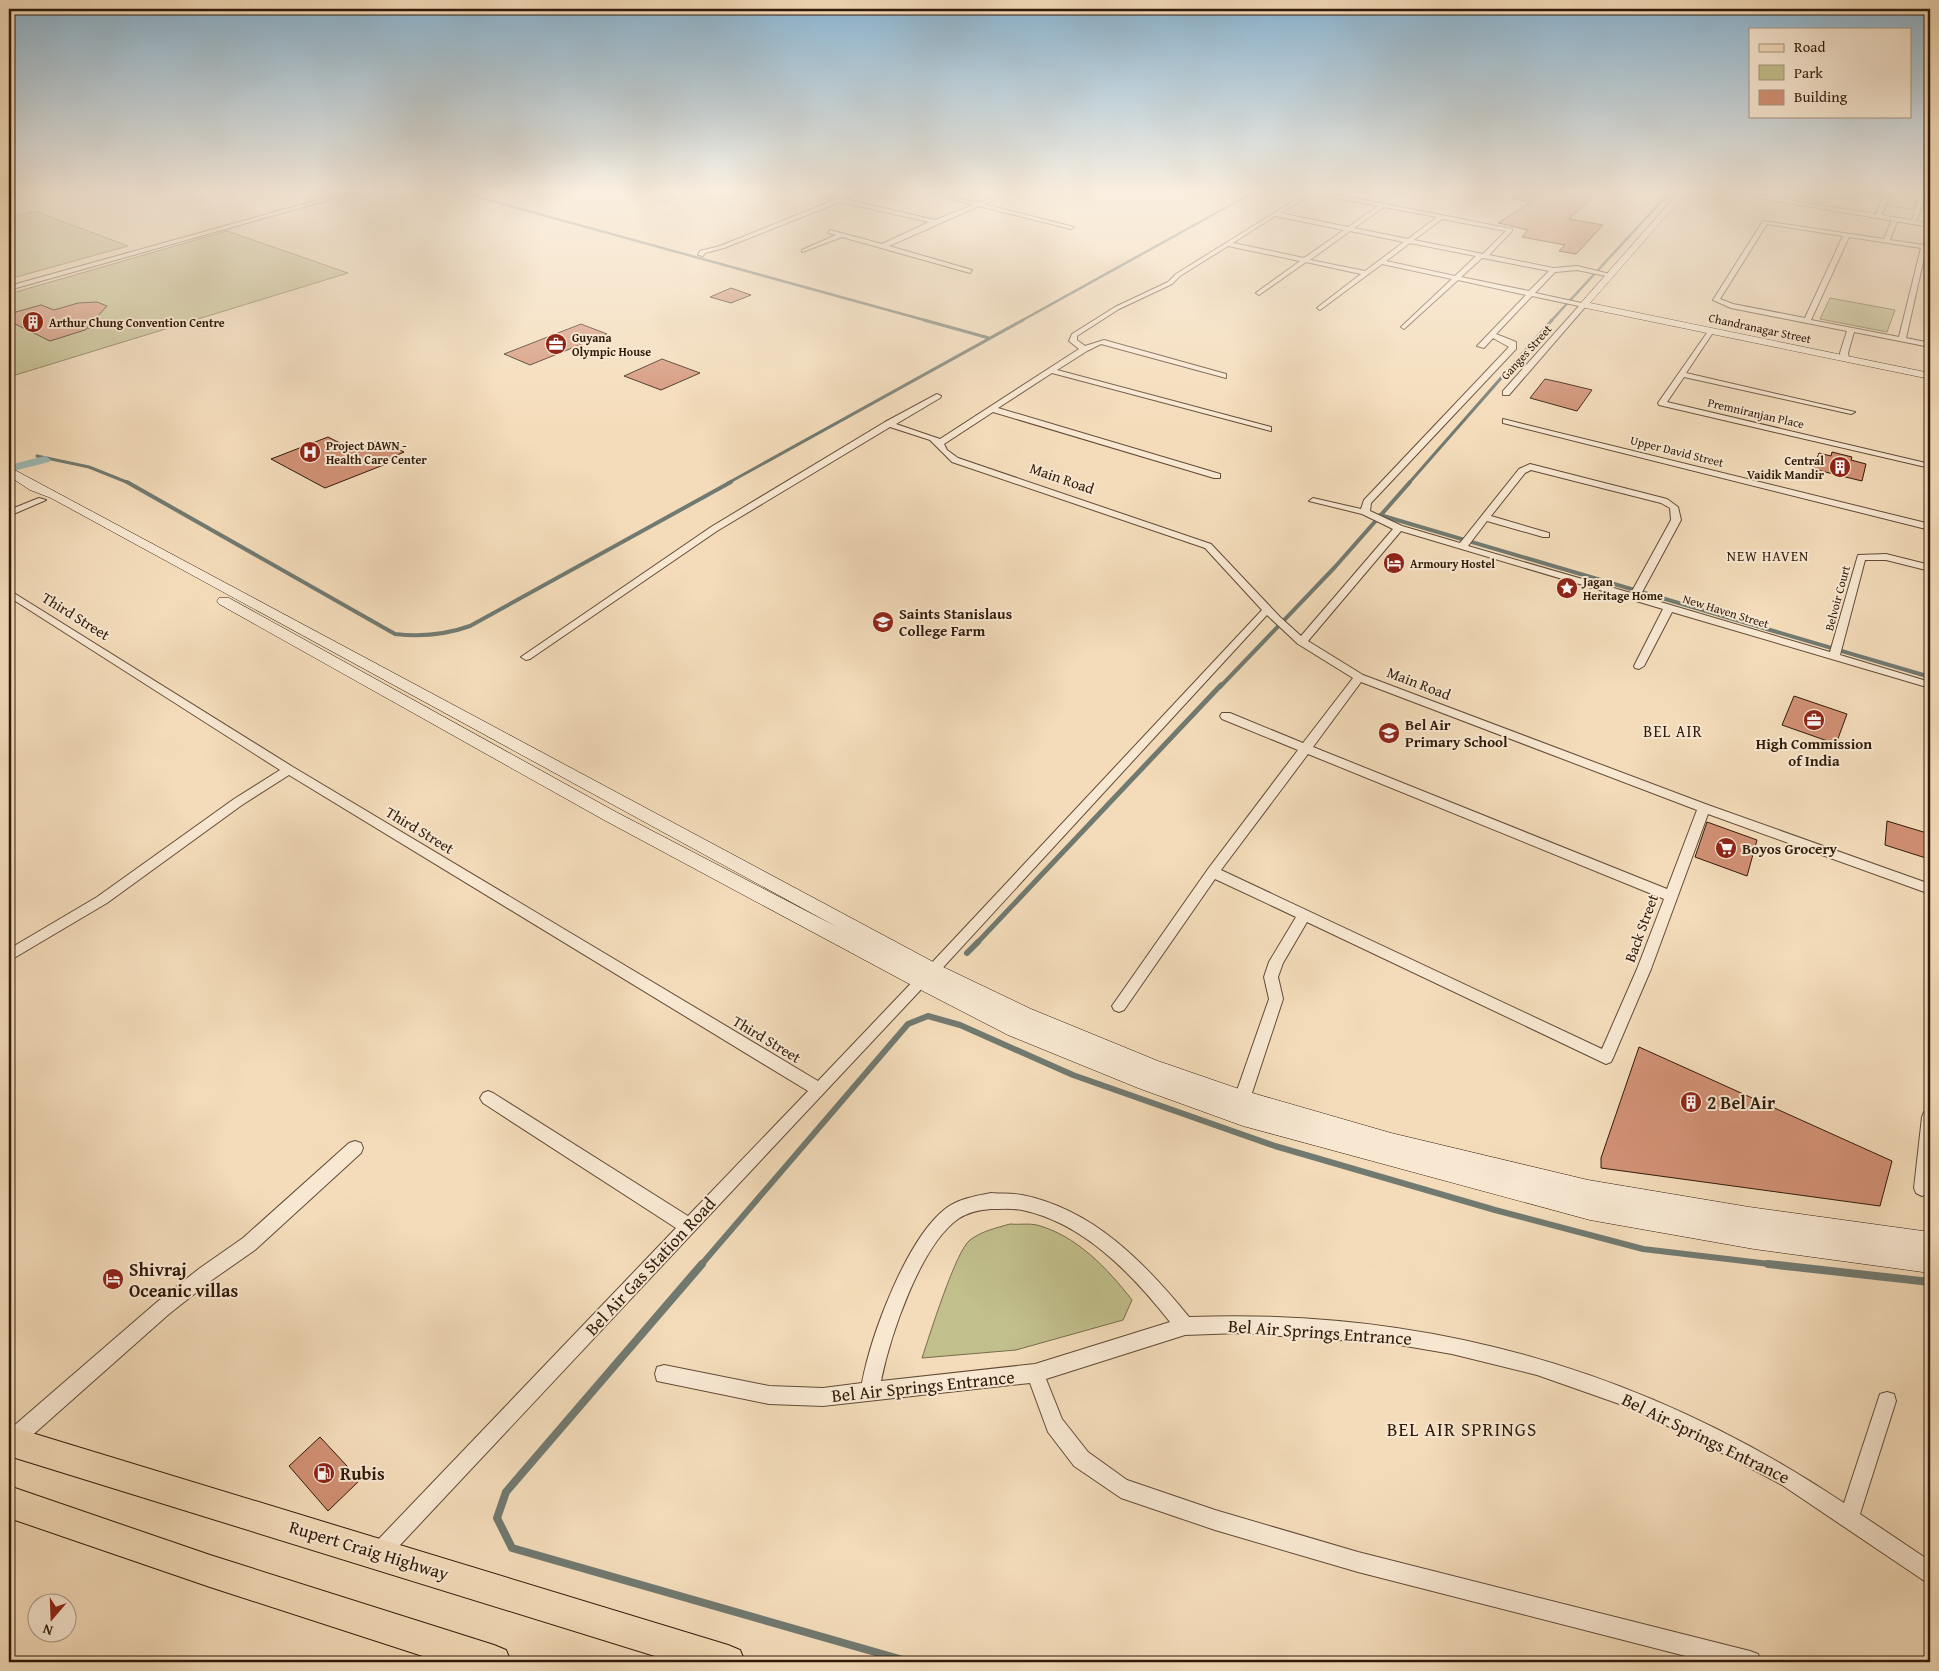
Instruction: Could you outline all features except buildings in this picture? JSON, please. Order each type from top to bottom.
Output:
[{"type":"main road","name":"Ganges Street","points":[[1584,305],[1615,270]]},
{"type":"main road","name":"Chandranagar Street","points":[[1584,305],[1844,356],[1930,376]]},
{"type":"main road","points":[[9,471],[36,491],[610,816],[927,976],[1015,1029],[1146,1082],[1243,1116],[1390,1157],[1590,1208],[1754,1238],[1930,1261]]},
{"type":"main road","points":[[927,976],[1152,1068],[1245,1092],[1391,1144],[1588,1191],[1749,1218],[1930,1243]]},
{"type":"main road","name":"Rupert Craig Highway","points":[[9,1441],[379,1553],[728,1662]]},
{"type":"main road","points":[[9,1502],[210,1571],[494,1662]]},
{"type":"street","points":[[9,284],[60,270]]},
{"type":"street","points":[[9,288],[74,270]]},
{"type":"street","points":[[1084,349],[1073,341],[1074,335],[1117,308],[1170,283],[1186,270]]},
{"type":"street","points":[[1259,293],[1293,270]]},
{"type":"street","points":[[1350,270],[1365,273]]},
{"type":"street","points":[[1320,308],[1370,270]]},
{"type":"street","points":[[1420,270],[1584,305]]},
{"type":"street","points":[[1404,327],[1467,270]]},
{"type":"street","points":[[1481,346],[1553,270]]},
{"type":"street","points":[[1587,270],[1611,275]]},
{"type":"street","points":[[1734,270],[1717,297],[1718,302],[1930,345]]},
{"type":"street","points":[[1807,321],[1830,270]]},
{"type":"street","points":[[1902,340],[1921,270]]},
{"type":"street","name":"Ganges Street","points":[[1506,393],[1584,305]]},
{"type":"street","points":[[1844,356],[1851,329]]},
{"type":"street","name":"Premniranjan Place","points":[[1711,331],[1662,403],[1930,466]]},
{"type":"street","points":[[1369,514],[1367,502],[1512,347],[1513,344],[1492,335]]},
{"type":"street","points":[[888,424],[933,438],[940,443],[1084,349],[1101,342],[1223,376]]},
{"type":"street","points":[[1052,371],[1268,429]]},
{"type":"street","points":[[1681,374],[1851,412]]},
{"type":"street","points":[[526,657],[714,529],[937,396]]},
{"type":"street","points":[[992,409],[1217,476]]},
{"type":"street","name":"Upper David Street","points":[[1506,421],[1930,527]]},
{"type":"street","name":"Main Road","points":[[940,443],[944,451],[955,460],[1208,546],[1291,633],[1316,654],[1359,677],[1704,808],[1930,889]]},
{"type":"street","points":[[1467,541],[1487,518],[1522,471],[1530,467],[1668,503],[1676,512],[1676,520],[1636,593]]},
{"type":"street","points":[[9,512],[36,491]]},
{"type":"street","name":"New Haven Street","points":[[1313,501],[1369,514],[1399,528],[1467,541],[1636,593],[1669,607],[1835,651],[1930,685]]},
{"type":"street","points":[[1487,518],[1546,535]]},
{"type":"street","points":[[1302,642],[1399,528]]},
{"type":"street","name":"Belvoir Court","points":[[1835,651],[1861,557],[1886,557],[1930,568]]},
{"type":"street","name":"Third Street","points":[[9,593],[289,770],[818,1089]]},
{"type":"street","points":[[1639,666],[1669,607]]},
{"type":"street","name":"Bel Air Gas Station Road","points":[[379,1553],[927,976],[1267,610]]},
{"type":"street","points":[[1119,1006],[1213,872],[1308,748],[1359,677]]},
{"type":"street","points":[[1226,716],[1670,896]]},
{"type":"street","points":[[9,956],[102,900],[238,802],[289,770]]},
{"type":"street","name":"Back Street","points":[[1304,916],[1606,1058],[1644,969],[1704,808]]},
{"type":"street","points":[[1213,872],[1304,916],[1276,962],[1271,977],[1276,999],[1245,1092]]},
{"type":"street","points":[[488,1098],[688,1226]]},
{"type":"street","points":[[1922,1188],[1930,1117]]},
{"type":"street","points":[[9,1441],[163,1308],[206,1274],[249,1244],[356,1148]]},
{"type":"street","points":[[870,1390],[874,1367],[911,1272],[928,1241],[949,1216],[972,1203],[1001,1200],[1032,1205],[1062,1214],[1094,1235],[1132,1265],[1164,1299],[1185,1326]]},
{"type":"street","name":"Bel Air Springs Entrance","points":[[664,1374],[769,1395],[823,1397],[870,1390],[941,1385],[1035,1373],[1185,1326],[1240,1324],[1394,1335],[1452,1346],[1537,1366],[1631,1399],[1708,1435],[1789,1478],[1930,1573]]},
{"type":"street","points":[[1035,1373],[1055,1425],[1081,1459],[1121,1488],[1215,1520],[1358,1562],[1750,1662]]},
{"type":"street","points":[[1849,1517],[1887,1402]]},
{"type":"green space","points":[[9,270],[42,270],[9,279]]},
{"type":"green space","points":[[92,270],[339,270],[348,273],[9,377],[9,321],[50,341],[93,327],[83,322],[50,317],[51,309],[41,305],[9,314],[9,294]]},
{"type":"green space","points":[[1830,298],[1895,310],[1887,332],[1820,319]]},
{"type":"green space","points":[[1010,1224],[1034,1224],[1052,1230],[1078,1245],[1102,1265],[1132,1300],[1123,1320],[1016,1350],[922,1358],[943,1295],[964,1247],[979,1234]]},
{"type":"waterway","points":[[743,270],[928,321]]},
{"type":"waterway","points":[[1021,321],[1113,270]]},
{"type":"waterway","points":[[1551,321],[1598,270]]},
{"type":"waterway","points":[[924,320],[989,338]]},
{"type":"waterway","points":[[728,483],[1023,320]]},
{"type":"waterway","points":[[1409,483],[1552,320]]},
{"type":"waterway","points":[[37,456],[89,467],[128,483]]},
{"type":"waterway","points":[[9,469],[45,460]]},
{"type":"waterway","points":[[128,483],[395,634],[415,635],[442,633],[470,626],[731,482]]},
{"type":"waterway","points":[[1381,515],[1410,482]]},
{"type":"waterway","points":[[1220,687],[1335,567],[1381,515]]},
{"type":"waterway","points":[[1381,515],[1930,677]]},
{"type":"waterway","points":[[977,943],[1221,685]]},
{"type":"waterway","points":[[967,953],[977,943]]},
{"type":"waterway","points":[[701,1265],[908,1024],[928,1016],[960,1025],[1073,1075],[1275,1146],[1495,1210],[1643,1249],[1778,1265]]},
{"type":"waterway","points":[[702,1264],[506,1492],[497,1518],[512,1548],[910,1662]]},
{"type":"waterway","points":[[1768,1264],[1930,1282]]},
{"type":"place","name":"Arthur Chung Convention Centre","points":[[33,322]]},
{"type":"place","name":"Guyana Olympic House","points":[[556,344]]},
{"type":"place","name":"Project DAWN - Health Care Center","points":[[310,452]]},
{"type":"place","name":"Central Vaidik Mandir","points":[[1840,467]]},
{"type":"place","name":"Armoury Hostel","points":[[1394,563]]},
{"type":"place","name":"Jagan Heritage Home","points":[[1567,588]]},
{"type":"place","name":"Saints Stanislaus College Farm","points":[[883,622]]},
{"type":"place","name":"High Commission of India","points":[[1814,720]]},
{"type":"place","name":"Bel Air Primary School","points":[[1389,733]]},
{"type":"place","name":"Boyos Grocery","points":[[1726,848]]},
{"type":"place","name":"2 Bel Air","points":[[1691,1102]]},
{"type":"place","name":"Shivraj Oceanic villas","points":[[113,1279]]},
{"type":"place","name":"Rubis","points":[[324,1473]]},
{"type":"district","name":"NEW HAVEN","points":[[1768,556]]},
{"type":"district","name":"BEL AIR","points":[[1673,731]]},
{"type":"district","name":"BEL AIR SPRINGS","points":[[1462,1429]]}]
